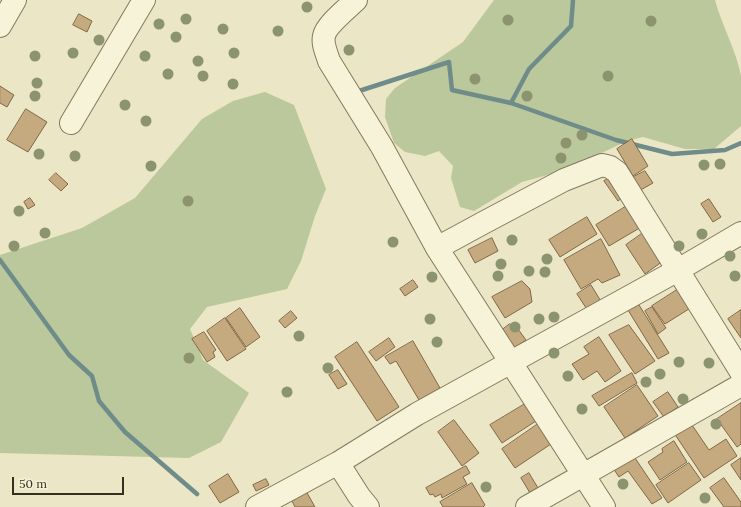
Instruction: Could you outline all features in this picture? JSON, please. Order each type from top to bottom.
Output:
[{"type":"street","points":[[0,26],[15,0]]},
{"type":"street","points":[[71,123],[144,0]]},
{"type":"street","points":[[356,0],[328,28],[324,36],[324,46],[330,61],[382,147],[437,248],[604,507]]},
{"type":"street","points":[[437,248],[564,180],[602,165],[610,167],[617,172],[741,372]]},
{"type":"street","points":[[257,507],[338,463],[417,414],[678,270],[741,233]]},
{"type":"street","points":[[527,507],[741,384]]},
{"type":"street","points":[[338,463],[359,496],[368,507]]},
{"type":"green space","points":[[494,0],[715,0],[739,66],[741,76],[741,126],[714,149],[685,149],[643,137],[627,141],[566,170],[522,182],[474,211],[460,207],[451,178],[453,166],[439,151],[425,156],[405,152],[394,143],[385,117],[386,99],[395,88],[463,42]]},
{"type":"green space","points":[[265,92],[294,105],[326,189],[315,216],[301,261],[287,289],[207,307],[190,329],[203,360],[249,393],[221,442],[189,458],[0,453],[0,255],[82,228],[135,198],[202,119],[233,101]]},
{"type":"building","points":[[79,14],[92,21],[87,32],[73,25]]},
{"type":"building","points":[[0,86],[14,95],[7,107],[0,103]]},
{"type":"building","points":[[26,109],[47,122],[28,152],[7,140]]},
{"type":"building","points":[[632,139],[648,166],[633,176],[617,149]]},
{"type":"building","points":[[645,171],[653,183],[637,192],[630,179]]},
{"type":"building","points":[[56,173],[68,184],[61,191],[49,180]]},
{"type":"building","points":[[613,176],[626,195],[618,201],[604,181]]},
{"type":"building","points":[[30,198],[35,205],[28,209],[24,202]]},
{"type":"building","points":[[709,199],[721,217],[713,222],[701,204]]},
{"type":"building","points":[[630,204],[643,226],[609,246],[596,225]]},
{"type":"building","points":[[587,217],[597,234],[560,257],[549,240]]},
{"type":"building","points":[[643,233],[663,261],[645,274],[626,245]]},
{"type":"building","points":[[492,238],[498,251],[475,263],[468,250]]},
{"type":"building","points":[[601,239],[620,275],[602,283],[598,279],[581,289],[564,260]]},
{"type":"building","points":[[413,280],[418,287],[405,296],[400,289]]},
{"type":"building","points":[[522,281],[530,289],[532,302],[505,318],[492,297]]},
{"type":"building","points":[[591,285],[602,303],[588,311],[577,294]]},
{"type":"building","points":[[680,288],[692,307],[665,324],[652,306]]},
{"type":"building","points":[[639,305],[669,353],[658,359],[628,310]]},
{"type":"building","points":[[652,307],[666,328],[658,334],[645,311]]},
{"type":"building","points":[[240,308],[260,337],[246,347],[226,318]]},
{"type":"building","points":[[741,310],[741,338],[728,319]]},
{"type":"building","points":[[291,311],[297,318],[285,328],[279,321]]},
{"type":"building","points":[[225,318],[246,349],[227,361],[207,331]]},
{"type":"building","points":[[510,324],[515,332],[518,329],[526,340],[514,348],[502,330]]},
{"type":"building","points":[[629,325],[655,361],[635,374],[609,335]]},
{"type":"building","points":[[204,332],[216,350],[213,352],[215,357],[207,362],[192,339]]},
{"type":"building","points":[[599,337],[621,371],[605,382],[597,371],[583,380],[572,364],[589,354],[584,347]]},
{"type":"building","points":[[389,338],[395,347],[376,361],[369,352]]},
{"type":"building","points":[[413,341],[440,388],[419,400],[396,361],[390,364],[385,357]]},
{"type":"building","points":[[357,342],[399,407],[377,421],[335,357]]},
{"type":"building","points":[[338,370],[347,384],[338,389],[329,375]]},
{"type":"building","points":[[632,373],[637,383],[599,406],[592,396]]},
{"type":"building","points":[[637,385],[658,416],[625,438],[604,407]]},
{"type":"building","points":[[668,392],[678,407],[664,417],[653,402]]},
{"type":"building","points":[[741,403],[741,444],[737,447],[717,419]]},
{"type":"building","points":[[525,404],[536,421],[502,443],[490,425]]},
{"type":"building","points":[[454,420],[479,453],[462,466],[438,432]]},
{"type":"building","points":[[538,424],[551,444],[515,468],[502,449]]},
{"type":"building","points":[[692,425],[709,450],[726,439],[737,456],[704,478],[676,436]]},
{"type":"building","points":[[674,441],[687,462],[660,480],[648,462],[663,452],[662,449]]},
{"type":"building","points":[[633,455],[662,498],[652,504],[628,471],[619,477],[613,468]]},
{"type":"building","points":[[741,458],[741,480],[731,465]]},
{"type":"building","points":[[689,463],[701,480],[668,503],[656,485]]},
{"type":"building","points":[[466,466],[470,473],[463,477],[467,484],[442,498],[441,494],[435,497],[433,494],[430,495],[426,488]]},
{"type":"building","points":[[529,473],[538,488],[530,493],[521,478]]},
{"type":"building","points":[[228,474],[239,492],[220,503],[209,486]]},
{"type":"building","points":[[724,478],[741,502],[741,507],[724,507],[710,488]]},
{"type":"building","points":[[266,479],[269,485],[256,491],[253,485]]},
{"type":"building","points":[[472,483],[485,505],[483,507],[443,507],[440,502]]},
{"type":"building","points":[[306,491],[315,507],[295,507],[291,499]]},
{"type":"waterway","points":[[511,103],[529,69],[571,26],[573,0]]},
{"type":"waterway","points":[[359,91],[449,62],[452,90],[511,103],[616,140],[672,154],[725,150],[741,143]]},
{"type":"waterway","points":[[0,260],[69,355],[92,376],[99,401],[125,432],[197,494]]}]
